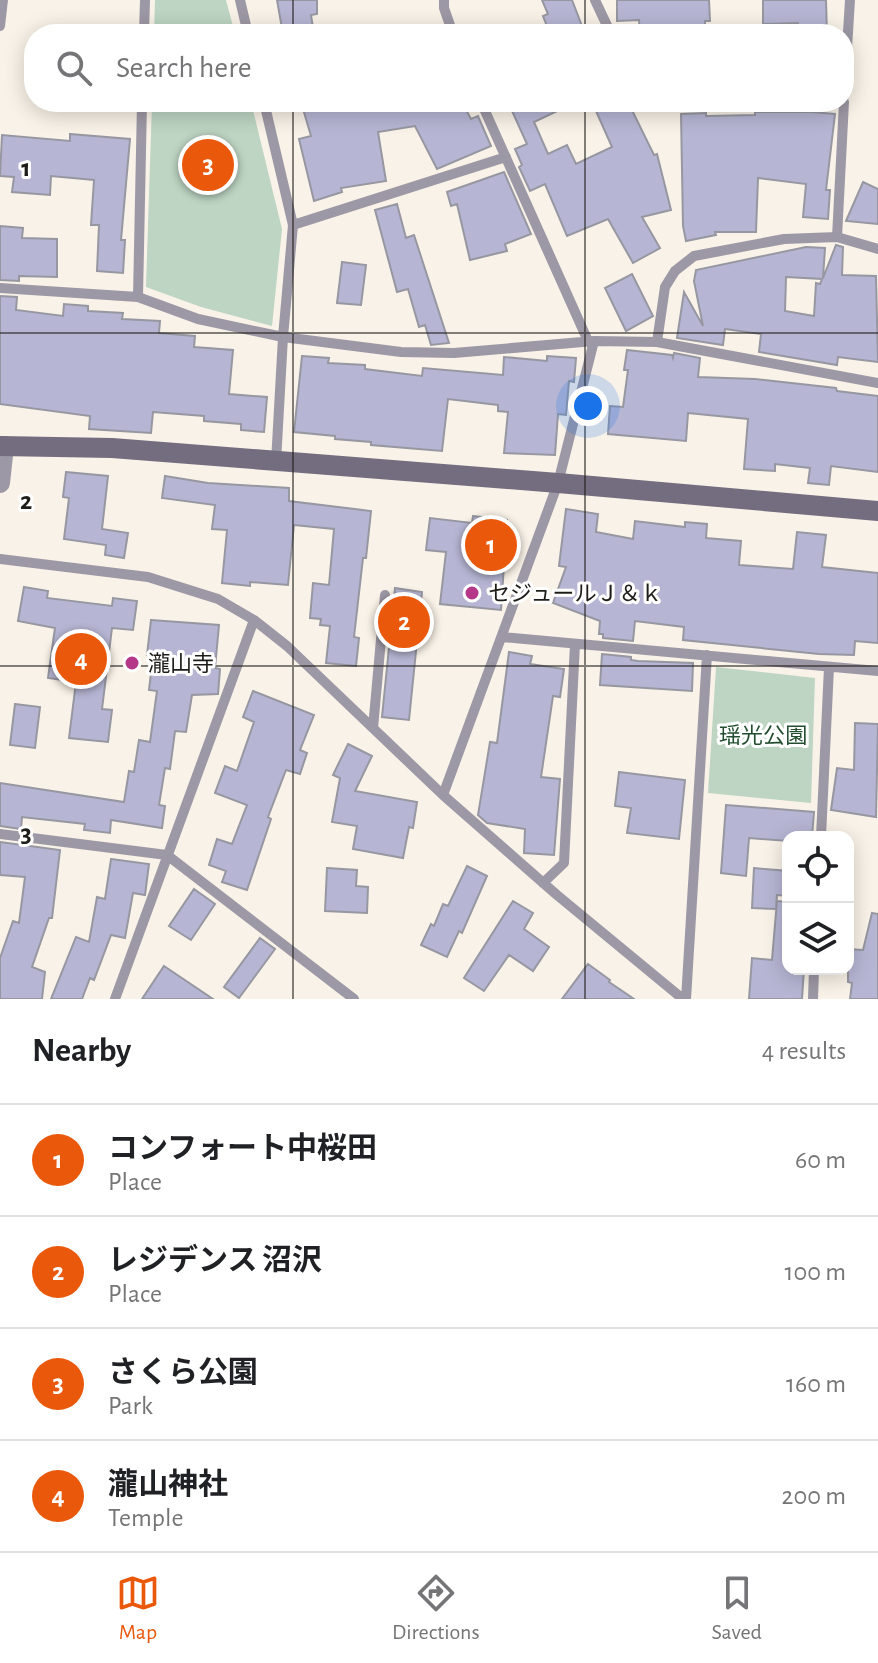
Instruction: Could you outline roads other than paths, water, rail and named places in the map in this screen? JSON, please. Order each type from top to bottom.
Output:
[{"type":"street","points":[[0,483],[2,446],[112,448],[878,511]]},
{"type":"lane","points":[[0,26],[3,0]]},
{"type":"lane","points":[[144,24],[145,0]]},
{"type":"lane","points":[[240,0],[246,24]]},
{"type":"lane","points":[[444,0],[450,24]]},
{"type":"lane","points":[[595,0],[606,24]]},
{"type":"lane","points":[[849,24],[850,0]]},
{"type":"lane","points":[[138,297],[142,112]]},
{"type":"lane","points":[[266,112],[293,225],[276,462]]},
{"type":"lane","points":[[443,795],[558,483],[591,341],[486,112]]},
{"type":"lane","points":[[837,237],[843,112]]},
{"type":"lane","points":[[293,225],[506,157]]},
{"type":"lane","points":[[657,342],[665,287],[675,271],[694,256],[784,239],[837,237],[878,249]]},
{"type":"lane","points":[[0,288],[138,297],[198,319],[283,337],[401,352],[440,353],[591,341],[657,342],[878,383]]},
{"type":"lane","points":[[0,559],[148,577],[218,599],[254,620],[287,646],[443,795],[543,883],[684,999]]},
{"type":"lane","points":[[373,728],[385,595]]},
{"type":"lane","points":[[115,999],[254,620]]},
{"type":"lane","points":[[502,637],[878,671]]},
{"type":"lane","points":[[543,883],[564,863],[575,644]]},
{"type":"lane","points":[[684,999],[707,655]]},
{"type":"lane","points":[[821,831],[829,667]]},
{"type":"lane","points":[[0,834],[167,855],[354,999]]},
{"type":"lane","points":[[813,999],[814,975]]},
{"type":"place","name":"さくら公園","points":[[208,165]]},
{"type":"place","name":"コンフォート中桜田","points":[[491,545]]},
{"type":"place","name":"セジュールＪ＆ｋ","points":[[472,593]]},
{"type":"place","name":"レジデンス 沼沢","points":[[404,622]]},
{"type":"place","name":"瀧山神社","points":[[81,659]]},
{"type":"place","name":"瀧山寺","points":[[132,663]]},
{"type":"park label","name":"瑶光公園","points":[[763,735]]}]
